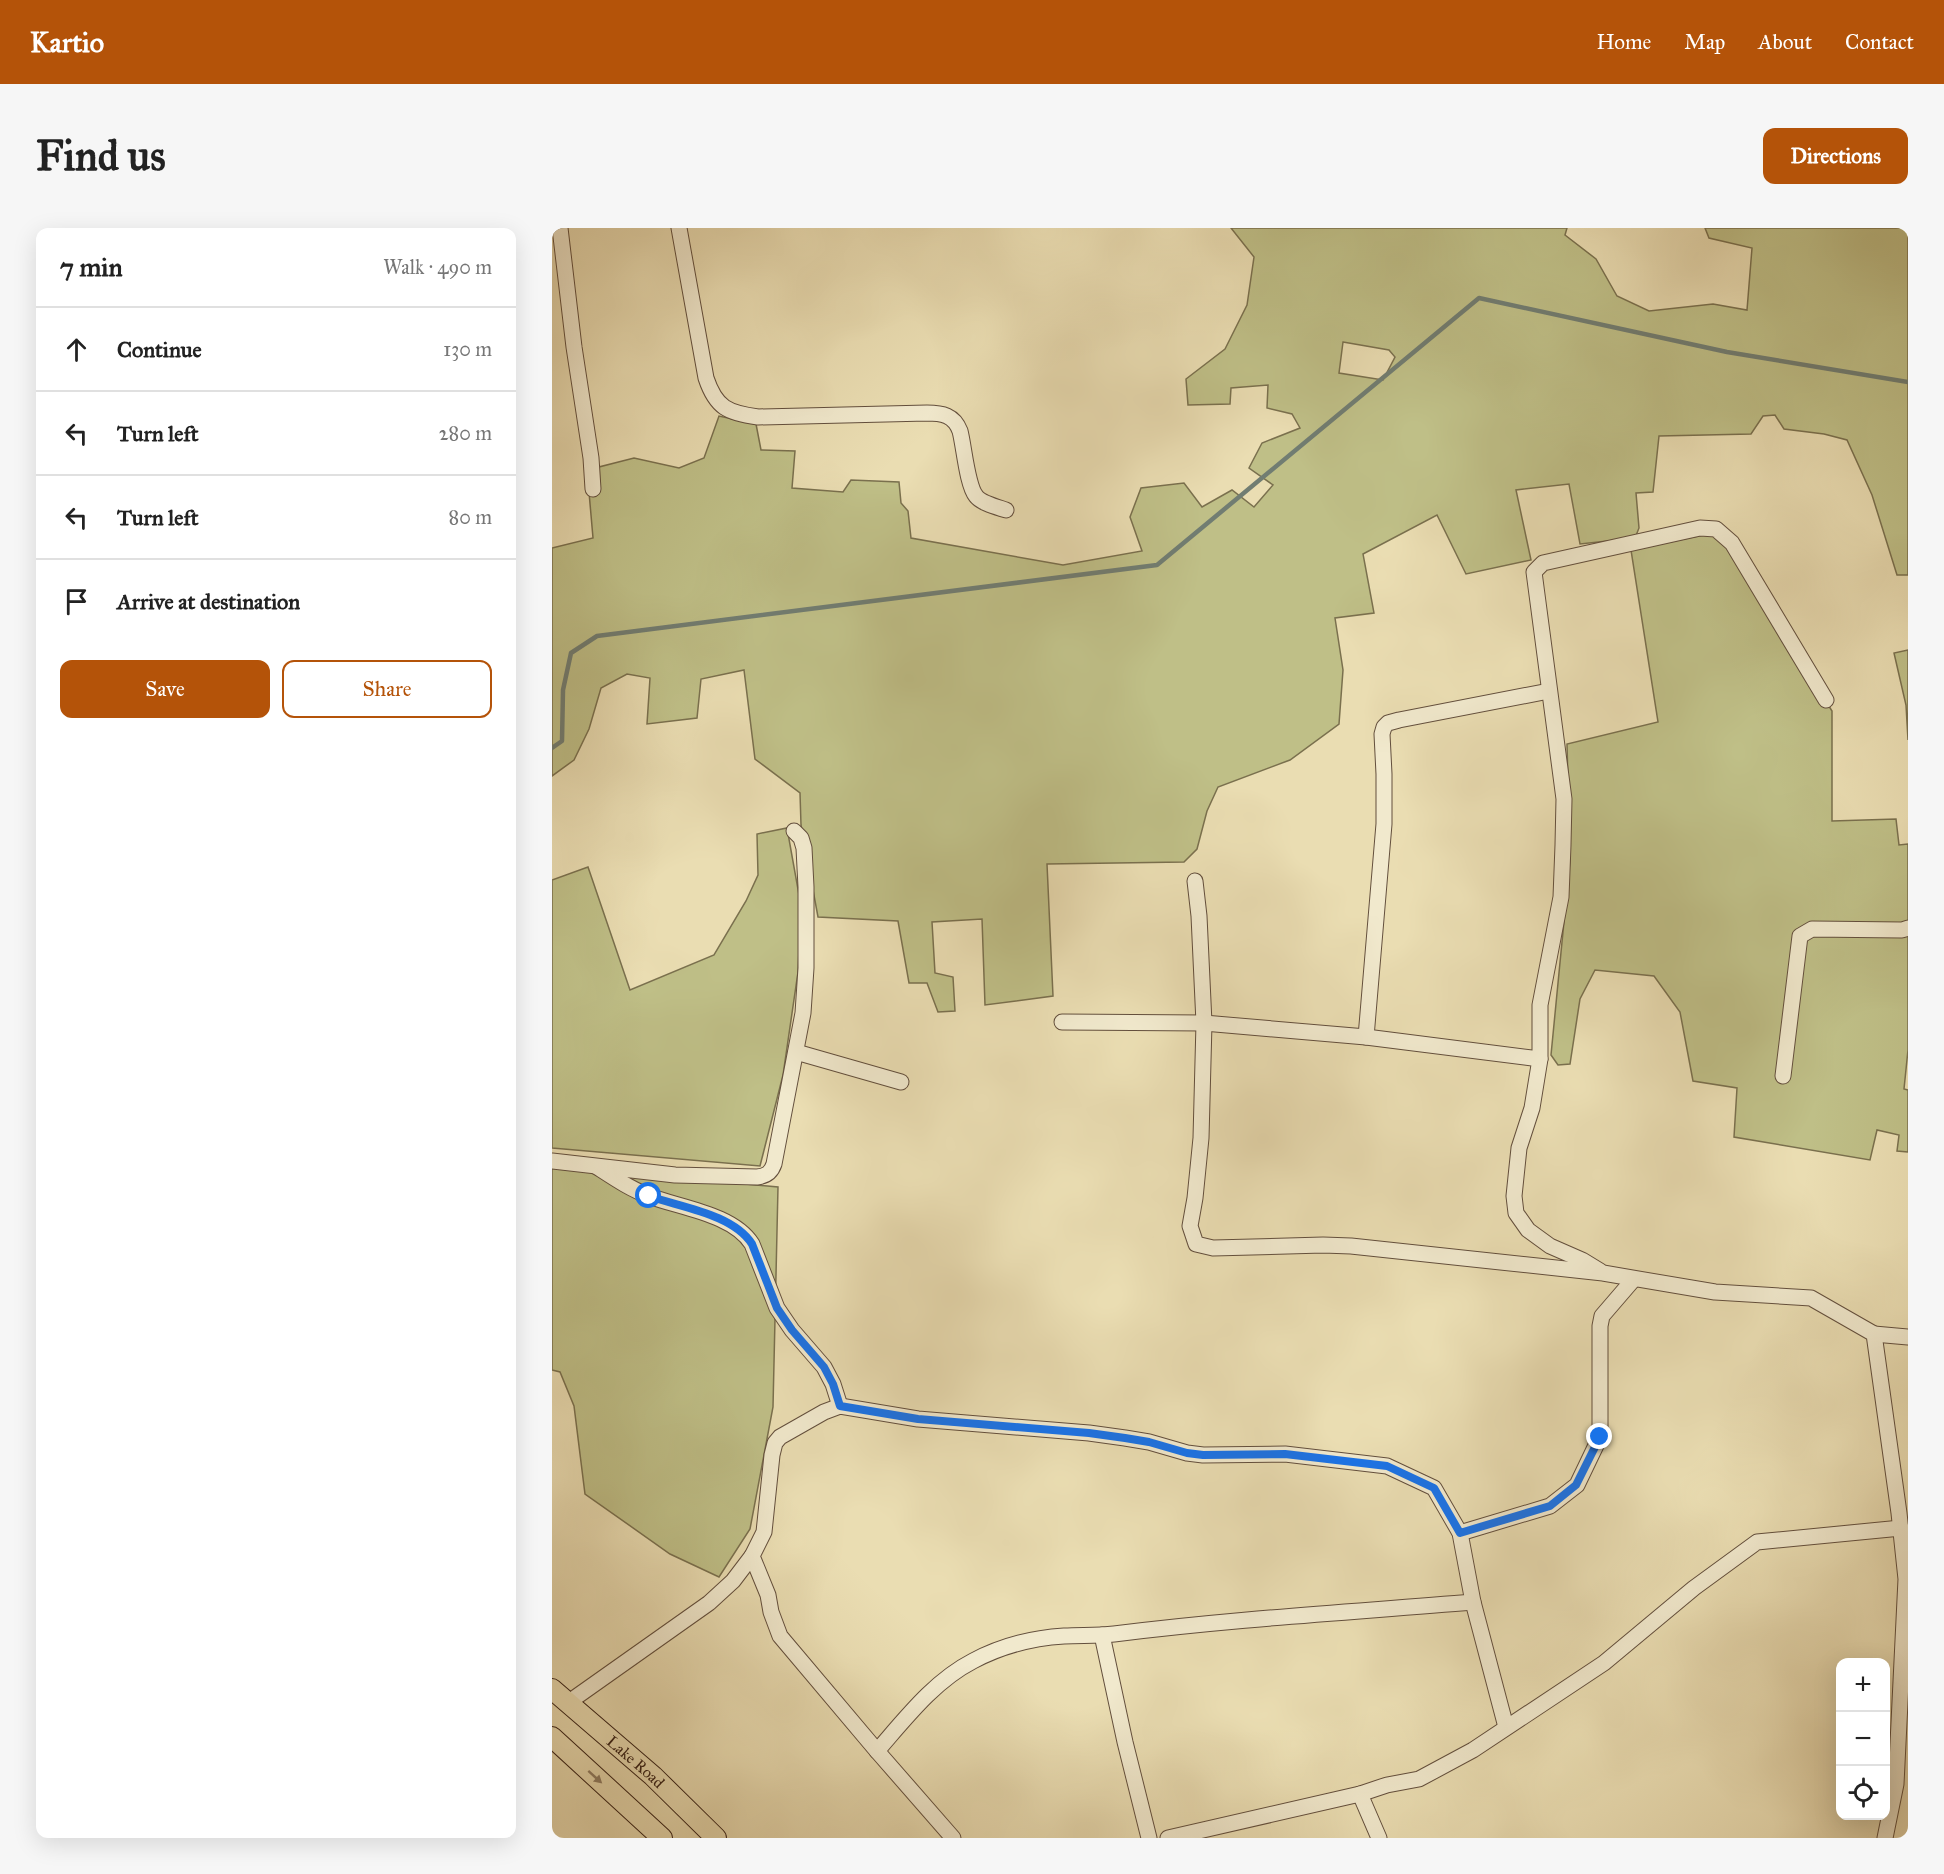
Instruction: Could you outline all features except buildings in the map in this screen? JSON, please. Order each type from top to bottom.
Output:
[{"type":"main road","name":"Lake Road","points":[[552,1689],[653,1776],[716,1838]]},
{"type":"main road","points":[[552,1737],[662,1838]]},
{"type":"street","points":[[560,228],[574,347],[591,458],[593,489]]},
{"type":"street","points":[[679,228],[706,378],[711,394],[718,404],[733,412],[758,417],[927,412],[949,416],[958,424],[975,495],[981,500],[1006,510]]},
{"type":"street","points":[[1603,1273],[1582,1260],[1551,1246],[1528,1230],[1516,1213],[1514,1196],[1519,1148],[1532,1108],[1540,1059],[1540,1005],[1561,897],[1563,845],[1564,799],[1534,572],[1543,563],[1700,528],[1716,529],[1732,543],[1826,700]]},
{"type":"street","points":[[1366,1037],[1384,824],[1382,742],[1384,727],[1388,723],[1399,720],[1549,691]]},
{"type":"street","points":[[552,1161],[699,1176],[757,1177],[768,1174],[774,1164],[803,1013],[806,968],[806,887],[804,848],[801,838],[794,831]]},
{"type":"street","points":[[1194,881],[1199,916],[1204,1023],[1200,1138],[1195,1198],[1190,1226],[1196,1244],[1213,1248],[1351,1246],[1603,1273],[1633,1280],[1715,1292],[1811,1298],[1875,1334],[1908,1337]]},
{"type":"street","points":[[1783,1076],[1800,936],[1812,929],[1902,930],[1908,928]]},
{"type":"street","points":[[1062,1022],[1204,1023],[1366,1037],[1540,1059]]},
{"type":"street","points":[[796,1052],[900,1082]]},
{"type":"street","points":[[596,1166],[632,1189],[718,1218],[746,1235],[752,1244],[777,1308],[792,1330],[824,1367],[833,1384],[840,1406]]},
{"type":"street","points":[[1460,1533],[1550,1506],[1576,1485],[1600,1437],[1600,1326],[1602,1316],[1633,1280]]},
{"type":"street","points":[[1875,1334],[1903,1519],[1906,1567],[1896,1784],[1885,1838]]},
{"type":"street","points":[[569,1702],[709,1603],[733,1581],[752,1556],[764,1533],[770,1464],[775,1443],[796,1427],[840,1406],[918,1419],[1116,1436],[1203,1455],[1285,1454],[1387,1466],[1434,1488],[1460,1533],[1473,1602],[1506,1727]]},
{"type":"street","points":[[1168,1838],[1419,1779],[1473,1750],[1604,1663],[1694,1588],[1757,1542],[1903,1519]]},
{"type":"street","points":[[752,1556],[768,1595],[771,1612],[780,1636],[953,1838]]},
{"type":"street","points":[[877,1751],[926,1698],[952,1674],[998,1649],[1030,1640],[1067,1635],[1102,1635],[1167,1627],[1473,1602]]},
{"type":"street","points":[[1102,1635],[1149,1838]]},
{"type":"street","points":[[1360,1794],[1379,1838]]},
{"type":"green space","points":[[1231,228],[1567,228],[1565,235],[1596,259],[1617,296],[1649,311],[1713,304],[1747,310],[1752,248],[1709,238],[1705,228],[1908,228],[1908,575],[1897,575],[1872,495],[1847,440],[1824,434],[1784,429],[1775,415],[1763,416],[1751,434],[1659,436],[1653,492],[1636,493],[1639,528],[1635,538],[1580,544],[1569,484],[1516,490],[1531,560],[1466,574],[1437,515],[1363,554],[1374,613],[1335,618],[1343,670],[1339,724],[1290,760],[1218,787],[1207,811],[1197,849],[1184,862],[1047,864],[1053,996],[985,1005],[982,919],[932,922],[935,973],[953,977],[955,1011],[938,1012],[927,983],[909,983],[898,921],[818,917],[801,825],[800,793],[755,759],[744,670],[701,679],[697,718],[647,724],[650,678],[627,674],[601,688],[589,729],[574,760],[552,776],[552,548],[593,538],[589,492],[599,467],[634,458],[679,468],[704,458],[719,416],[756,424],[761,450],[795,451],[792,488],[843,492],[851,480],[899,482],[901,503],[908,511],[911,538],[1063,565],[1142,551],[1130,517],[1141,488],[1184,483],[1202,507],[1232,490],[1254,507],[1273,485],[1249,468],[1262,443],[1300,428],[1292,414],[1267,408],[1268,385],[1231,388],[1230,404],[1188,405],[1186,379],[1225,349],[1247,305],[1254,257]],"holes":[[[1343,342],[1389,350],[1395,357],[1383,380],[1339,373]]]},
{"type":"green space","points":[[1708,534],[1727,543],[1832,711],[1832,821],[1896,819],[1899,845],[1908,844],[1908,1050],[1904,1089],[1908,1090],[1908,1152],[1897,1151],[1899,1135],[1877,1130],[1870,1160],[1734,1137],[1737,1088],[1693,1081],[1680,1012],[1654,976],[1595,970],[1580,999],[1570,1064],[1558,1065],[1551,1055],[1570,860],[1567,744],[1658,722],[1631,550]]},
{"type":"green space","points":[[1908,650],[1908,740],[1906,705],[1894,653]]},
{"type":"green space","points":[[787,828],[801,906],[798,972],[783,1075],[760,1166],[552,1148],[552,880],[588,867],[630,990],[714,955],[746,901],[758,875],[757,834]]},
{"type":"green space","points":[[552,1166],[778,1187],[773,1407],[750,1529],[719,1577],[670,1554],[585,1494],[574,1406],[560,1372],[552,1370]]},
{"type":"waterway","points":[[552,748],[562,741],[563,690],[571,653],[597,636],[1157,565],[1479,298],[1727,352],[1908,382]]},
{"type":"route","points":[[649,1196],[718,1218],[746,1235],[752,1244],[777,1308],[784,1320],[824,1367],[833,1384],[840,1406],[918,1419],[1089,1433],[1149,1442],[1187,1453],[1203,1455],[1285,1454],[1387,1466],[1434,1488],[1460,1533],[1550,1506],[1576,1485],[1600,1437]]}]
